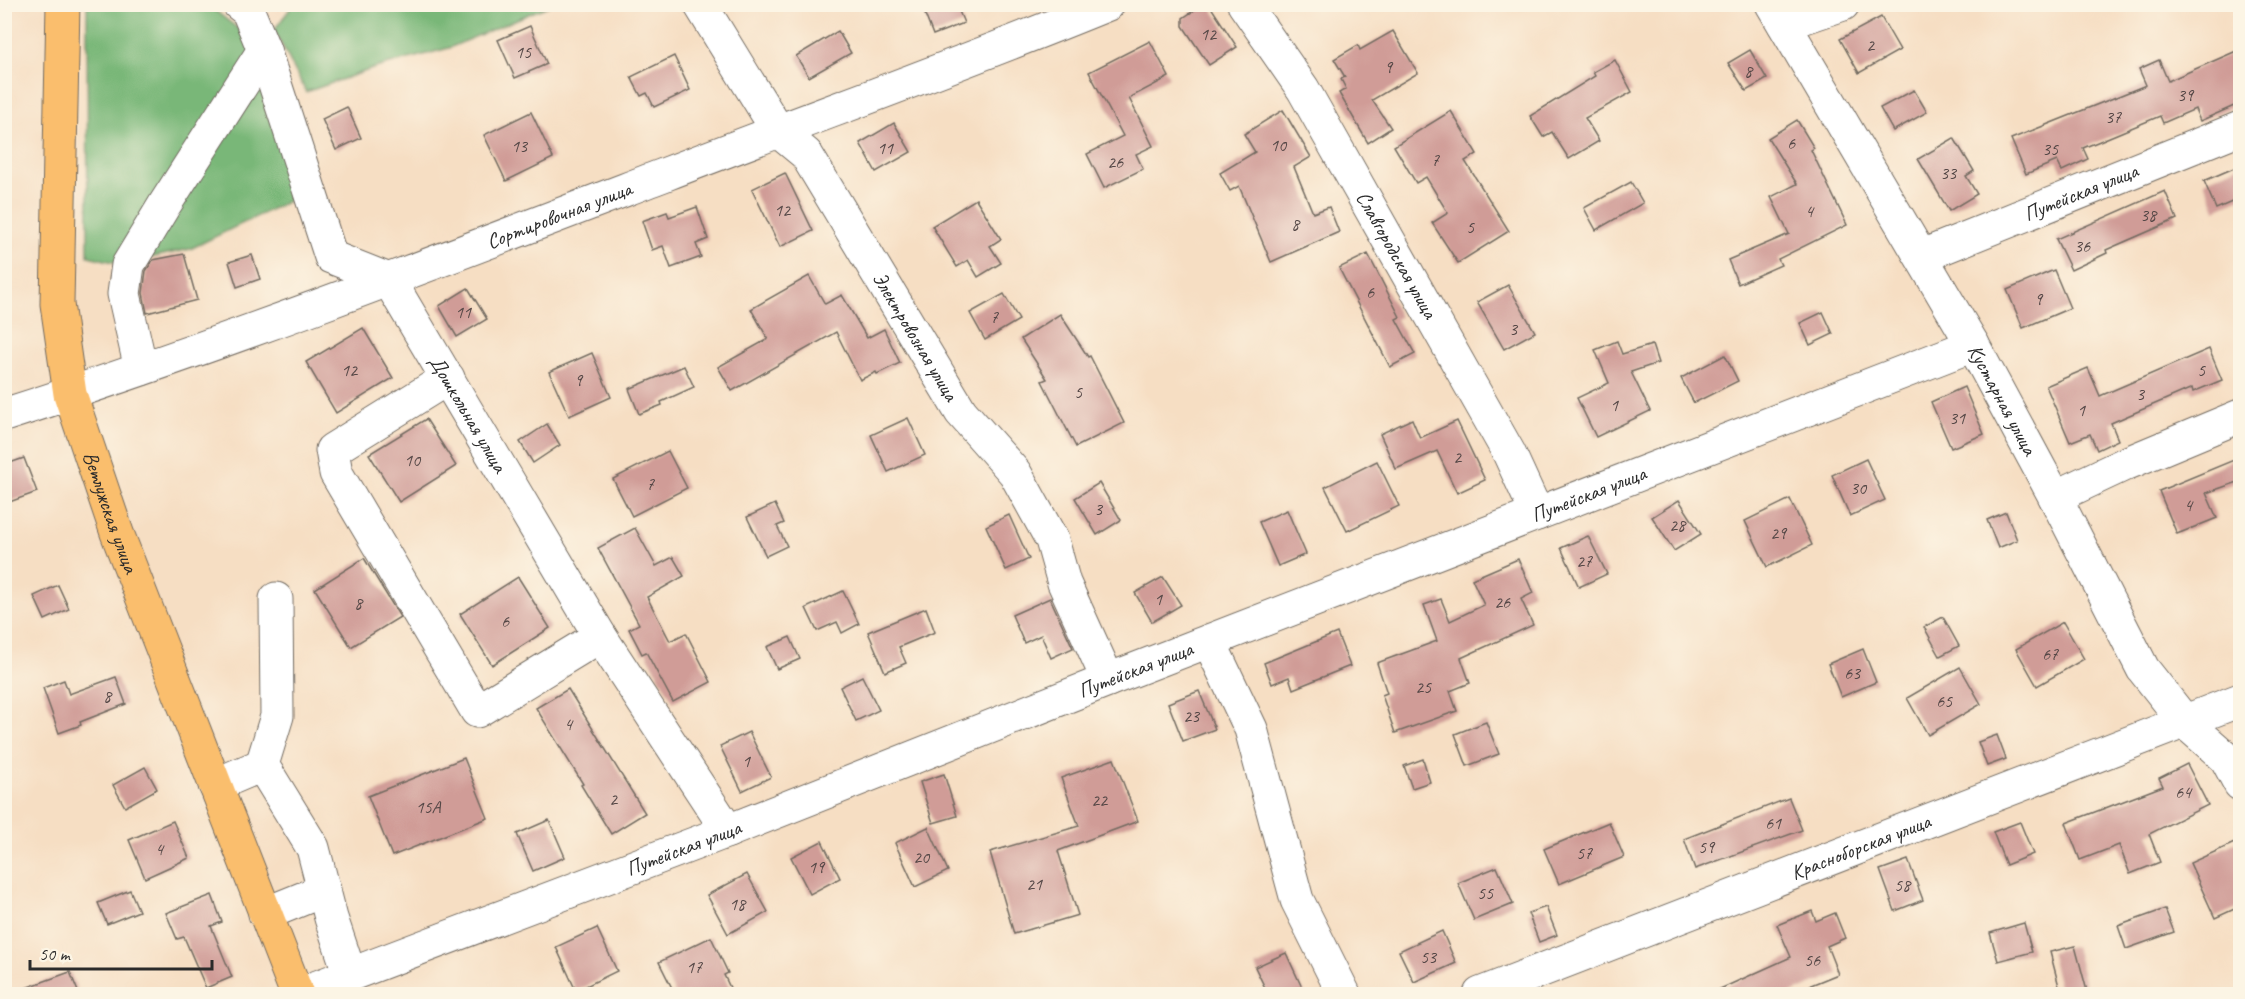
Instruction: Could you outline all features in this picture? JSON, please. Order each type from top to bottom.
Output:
[{"type":"main road","name":"Ветлужская улица","points":[[63,4],[57,304],[70,394],[117,533],[298,994]]},
{"type":"street","name":"Электровозная улица","points":[[700,4],[778,131],[806,154],[961,412],[1015,473],[1052,540],[1064,583],[1108,680]]},
{"type":"street","name":"Сортировочная улица","points":[[4,415],[70,394],[389,280],[1006,46],[1108,4]]},
{"type":"street","name":"Славгородская улица","points":[[1244,4],[1303,89],[1509,453],[1537,514]]},
{"type":"street","points":[[1778,14],[1843,4]]},
{"type":"street","points":[[249,7],[331,257],[389,280]]},
{"type":"street","name":"Кустарная улица","points":[[1778,14],[1973,345],[2055,497],[2142,669],[2185,722],[2226,758],[2241,784]]},
{"type":"street","points":[[141,369],[124,294],[128,265],[264,50]]},
{"type":"street","name":"Путейская улица","points":[[1922,256],[2241,128]]},
{"type":"street","name":"Дошкольная улица","points":[[389,280],[600,636],[728,831]]},
{"type":"street","name":"Путейская улица","points":[[298,994],[728,831],[1108,680],[1973,345]]},
{"type":"street","points":[[448,378],[332,450],[336,473],[477,711],[600,636]]},
{"type":"street","points":[[2055,497],[2125,464],[2241,416]]},
{"type":"street","points":[[276,599],[276,716],[262,765],[313,848],[350,975]]},
{"type":"street","points":[[1209,641],[1251,729],[1297,900],[1344,994]]},
{"type":"street","name":"Красноборская улица","points":[[1480,994],[2241,700]]},
{"type":"street","points":[[215,785],[262,765]]},
{"type":"street","points":[[265,914],[324,890]]},
{"type":"green space","points":[[87,5],[208,5],[255,42],[311,190],[190,249],[122,264],[88,256]]},
{"type":"green space","points":[[293,5],[550,5],[449,48],[375,68],[306,92],[274,30]]},
{"type":"building","points":[[921,4],[956,4],[964,23],[933,35]]},
{"type":"building","points":[[1204,4],[1209,4],[1237,47],[1209,65],[1183,26],[1183,18]]},
{"type":"building","points":[[1881,17],[1900,50],[1859,73],[1840,39]]},
{"type":"building","points":[[530,26],[547,64],[515,78],[498,40]]},
{"type":"building","points":[[838,31],[851,53],[809,77],[796,56]]},
{"type":"building","points":[[1393,31],[1418,73],[1372,100],[1391,128],[1368,143],[1339,93],[1346,89],[1341,79],[1345,77],[1334,59],[1358,45],[1360,50]]},
{"type":"building","points":[[1150,41],[1169,77],[1129,98],[1153,146],[1136,154],[1143,169],[1104,188],[1087,154],[1123,136],[1089,72]]},
{"type":"building","points":[[2241,49],[2241,103],[2200,121],[2195,109],[2163,123],[2160,116],[2083,148],[2088,159],[2062,171],[2057,161],[2026,174],[2011,139],[2146,85],[2139,69],[2159,60],[2168,81]]},
{"type":"building","points":[[1750,50],[1767,79],[1746,91],[1728,63]]},
{"type":"building","points":[[674,56],[690,90],[654,107],[647,93],[641,96],[631,77]]},
{"type":"building","points":[[1615,60],[1632,92],[1585,118],[1599,141],[1569,159],[1552,132],[1543,137],[1530,116],[1595,76],[1593,72]]},
{"type":"building","points":[[1914,90],[1927,112],[1893,131],[1880,108]]},
{"type":"building","points":[[347,107],[361,138],[336,150],[322,119]]},
{"type":"building","points":[[1283,110],[1311,157],[1294,167],[1313,213],[1329,207],[1339,232],[1271,262],[1239,186],[1230,191],[1220,173],[1255,152],[1244,134]]},
{"type":"building","points":[[1451,111],[1477,154],[1465,161],[1509,231],[1458,263],[1432,223],[1448,213],[1426,177],[1416,183],[1394,146]]},
{"type":"building","points":[[531,112],[553,158],[506,181],[484,135]]},
{"type":"building","points":[[1797,120],[1814,148],[1811,150],[1847,225],[1778,259],[1781,265],[1738,284],[1728,260],[1789,234],[1771,197],[1797,184],[1768,138]]},
{"type":"building","points":[[894,123],[911,152],[876,172],[860,143]]},
{"type":"building","points":[[1954,138],[1974,171],[1966,176],[1977,194],[1949,211],[1918,159]]},
{"type":"building","points":[[2241,165],[2241,198],[2216,209],[2204,181]]},
{"type":"building","points":[[785,173],[813,231],[780,247],[752,189]]},
{"type":"building","points":[[1631,182],[1643,203],[1596,230],[1584,208]]},
{"type":"building","points":[[2165,191],[2177,219],[2106,250],[2107,253],[2071,270],[2056,239]]},
{"type":"building","points":[[976,199],[1001,239],[990,246],[1001,263],[978,277],[968,260],[957,267],[932,226]]},
{"type":"building","points":[[697,207],[708,239],[696,244],[701,257],[671,268],[663,246],[652,250],[642,221],[667,212],[669,217]]},
{"type":"building","points":[[184,254],[197,300],[147,313],[143,293],[146,271],[153,260]]},
{"type":"building","points":[[1368,254],[1400,317],[1396,319],[1415,354],[1390,367],[1339,268]]},
{"type":"building","points":[[252,255],[260,279],[237,287],[229,262]]},
{"type":"building","points":[[2054,270],[2070,308],[2023,328],[2007,290]]},
{"type":"building","points":[[809,276],[825,304],[842,295],[867,338],[884,329],[900,363],[860,380],[836,332],[732,391],[718,367],[768,339],[751,309]]},
{"type":"building","points":[[1508,285],[1535,332],[1504,349],[1477,302]]},
{"type":"building","points":[[468,288],[487,319],[457,337],[439,306]]},
{"type":"building","points":[[1004,294],[1019,320],[985,340],[970,313]]},
{"type":"building","points":[[1823,312],[1833,334],[1810,345],[1800,323]]},
{"type":"building","points":[[1060,314],[1088,357],[1090,356],[1124,423],[1076,447],[1042,381],[1047,379],[1021,339]]},
{"type":"building","points":[[363,328],[393,378],[336,413],[306,362]]},
{"type":"building","points":[[1617,341],[1622,354],[1652,345],[1658,363],[1631,372],[1650,411],[1596,437],[1577,398],[1609,383],[1595,350]]},
{"type":"building","points":[[2209,349],[2222,380],[2193,392],[2192,388],[2111,423],[2118,440],[2097,450],[2090,434],[2070,442],[2046,386],[2088,368],[2100,396]]},
{"type":"building","points":[[592,353],[611,397],[569,416],[549,372]]},
{"type":"building","points":[[1725,355],[1738,381],[1694,403],[1681,378]]},
{"type":"building","points":[[684,366],[694,387],[661,402],[662,405],[639,414],[629,389]]},
{"type":"building","points":[[1964,387],[1984,434],[1951,448],[1931,402]]},
{"type":"building","points":[[908,418],[925,455],[888,472],[871,435]]},
{"type":"building","points":[[426,419],[456,466],[399,502],[369,454]]},
{"type":"building","points":[[1412,419],[1420,438],[1457,421],[1485,480],[1457,493],[1437,451],[1396,469],[1380,434]]},
{"type":"building","points":[[547,424],[560,445],[533,463],[520,442]]},
{"type":"building","points":[[668,451],[687,488],[632,516],[613,479]]},
{"type":"building","points":[[2241,457],[2241,481],[2206,493],[2217,518],[2177,534],[2159,491]]},
{"type":"building","points":[[24,458],[37,492],[4,504],[4,465]]},
{"type":"building","points":[[1866,459],[1885,500],[1850,516],[1832,475]]},
{"type":"building","points":[[1377,461],[1399,506],[1347,531],[1325,487]]},
{"type":"building","points":[[1099,483],[1121,520],[1097,535],[1075,498]]},
{"type":"building","points":[[1790,499],[1812,545],[1767,567],[1745,521]]},
{"type":"building","points":[[1679,500],[1701,534],[1674,551],[1652,517]]},
{"type":"building","points":[[775,504],[784,523],[777,526],[787,546],[766,556],[747,517]]},
{"type":"building","points":[[1287,510],[1306,554],[1278,566],[1259,522]]},
{"type":"building","points":[[2006,512],[2017,540],[1998,548],[1987,520]]},
{"type":"building","points":[[1009,515],[1029,559],[1006,570],[986,526]]},
{"type":"building","points":[[635,528],[656,566],[673,557],[684,576],[647,597],[670,641],[686,633],[711,682],[673,702],[646,652],[642,654],[629,629],[639,624],[598,548]]},
{"type":"building","points":[[1588,536],[1607,574],[1579,587],[1561,548]]},
{"type":"building","points":[[364,558],[400,617],[351,647],[315,589]]},
{"type":"building","points":[[1518,559],[1533,593],[1521,599],[1533,625],[1461,658],[1470,683],[1450,691],[1457,711],[1395,733],[1382,695],[1387,693],[1377,663],[1437,641],[1424,605],[1441,599],[1450,621],[1484,605],[1472,579]]},
{"type":"building","points":[[518,577],[550,628],[492,665],[460,614]]},
{"type":"building","points":[[1163,577],[1181,605],[1152,622],[1135,593]]},
{"type":"building","points":[[58,585],[69,609],[45,620],[34,596]]},
{"type":"building","points":[[843,591],[859,624],[842,633],[837,622],[817,631],[806,608]]},
{"type":"building","points":[[1050,598],[1073,648],[1051,658],[1041,635],[1024,643],[1012,615]]},
{"type":"building","points":[[926,608],[935,632],[899,647],[906,663],[885,672],[868,632]]},
{"type":"building","points":[[1943,617],[1959,646],[1940,656],[1924,627]]},
{"type":"building","points":[[2063,622],[2084,659],[2037,686],[2016,649]]},
{"type":"building","points":[[1337,633],[1350,666],[1293,689],[1289,677],[1272,684],[1264,663]]},
{"type":"building","points":[[790,637],[800,659],[777,669],[767,647]]},
{"type":"building","points":[[1863,649],[1876,682],[1841,697],[1828,664]]},
{"type":"building","points":[[1960,667],[1981,704],[1928,735],[1907,698]]},
{"type":"building","points":[[862,676],[879,710],[856,721],[840,687]]},
{"type":"building","points":[[116,677],[126,704],[59,733],[43,688],[64,680],[69,694]]},
{"type":"building","points":[[568,689],[645,813],[611,834],[536,708]]},
{"type":"building","points":[[1199,691],[1215,729],[1183,741],[1168,703]]},
{"type":"building","points":[[1486,722],[1499,754],[1467,766],[1455,734]]},
{"type":"building","points":[[749,732],[771,777],[742,791],[720,746]]},
{"type":"building","points":[[1997,735],[2006,759],[1987,766],[1978,742]]},
{"type":"building","points":[[464,758],[488,818],[392,856],[368,796]]},
{"type":"building","points":[[1114,759],[1138,821],[1058,851],[1078,915],[1014,934],[990,852],[1079,826],[1061,778]]},
{"type":"building","points":[[1423,759],[1430,782],[1412,788],[1404,766]]},
{"type":"building","points":[[2187,764],[2208,805],[2149,834],[2160,862],[2130,874],[2119,845],[2080,860],[2066,823],[2163,786],[2159,778]]},
{"type":"building","points":[[145,767],[157,789],[125,807],[113,785]]},
{"type":"building","points":[[944,774],[957,816],[933,823],[920,782]]},
{"type":"building","points":[[1789,798],[1802,830],[1695,869],[1684,839]]},
{"type":"building","points":[[549,820],[565,857],[533,871],[517,834]]},
{"type":"building","points":[[173,821],[189,858],[145,878],[129,840]]},
{"type":"building","points":[[1609,822],[1624,857],[1559,884],[1544,849]]},
{"type":"building","points":[[2020,822],[2033,854],[2006,865],[1993,832]]},
{"type":"building","points":[[928,827],[948,871],[915,887],[895,843]]},
{"type":"building","points":[[2241,840],[2241,906],[2215,918],[2190,863]]},
{"type":"building","points":[[822,841],[840,878],[810,894],[791,857]]},
{"type":"building","points":[[1908,860],[1923,900],[1895,911],[1880,870]]},
{"type":"building","points":[[1497,867],[1513,904],[1474,920],[1458,883]]},
{"type":"building","points":[[747,874],[768,912],[728,934],[707,895]]},
{"type":"building","points":[[130,890],[139,911],[107,924],[98,903]]},
{"type":"building","points":[[212,895],[222,922],[211,926],[232,977],[206,988],[184,937],[177,939],[166,913]]},
{"type":"building","points":[[1546,907],[1557,935],[1539,942],[1528,913]]},
{"type":"building","points":[[2165,909],[2174,932],[2126,949],[2118,926]]},
{"type":"building","points":[[1812,911],[1816,921],[1835,913],[1845,938],[1827,946],[1838,974],[1789,994],[1709,994],[1791,957],[1777,925]]},
{"type":"building","points":[[2024,923],[2032,952],[1998,961],[1990,933]]},
{"type":"building","points":[[597,928],[617,971],[576,991],[556,947]]},
{"type":"building","points":[[1442,931],[1456,963],[1414,982],[1399,951]]},
{"type":"building","points":[[711,937],[728,973],[724,975],[733,994],[675,994],[659,962]]},
{"type":"building","points":[[2075,946],[2087,991],[2061,994],[2050,952]]},
{"type":"building","points":[[1286,953],[1305,994],[1268,994],[1255,967]]},
{"type":"building","points":[[70,972],[79,994],[14,994],[14,992]]}]
